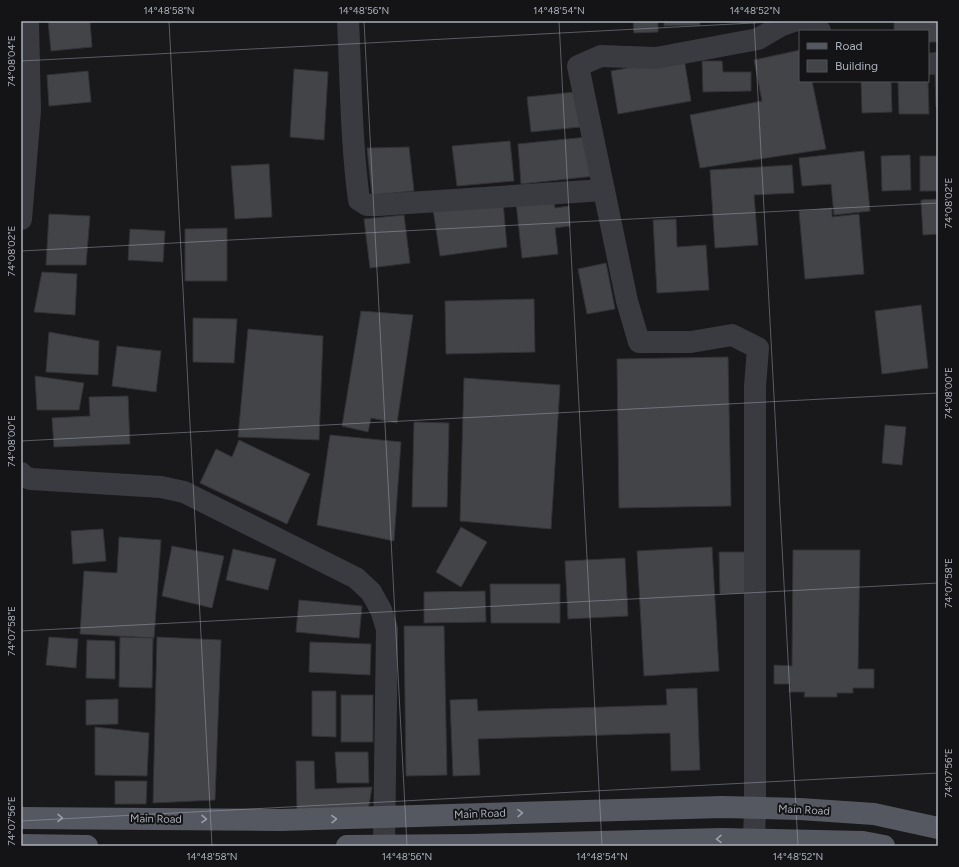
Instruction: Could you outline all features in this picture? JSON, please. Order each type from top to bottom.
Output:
[{"type":"main road","name":"Main Road","points":[[21,818],[281,820],[722,807],[800,809],[874,814],[938,828]]},
{"type":"main road","points":[[347,846],[569,844],[722,839],[863,842],[883,846]]},
{"type":"main road","points":[[21,845],[87,846]]},
{"type":"street","points":[[21,219],[30,111],[28,21]]},
{"type":"street","points":[[348,21],[355,171],[359,200],[367,205],[378,205],[604,190]]},
{"type":"street","points":[[754,840],[755,386],[758,348],[732,335],[691,342],[639,342],[627,301],[578,66],[601,56],[656,58],[758,39],[780,26],[794,21]]},
{"type":"street","points":[[808,21],[819,30]]},
{"type":"street","points":[[21,473],[24,477],[31,479],[161,487],[184,492],[356,578],[371,592],[381,610],[387,628],[384,846]]},
{"type":"building","points":[[48,21],[90,21],[92,47],[51,51]]},
{"type":"building","points":[[633,21],[658,21],[658,32],[634,33]]},
{"type":"building","points":[[664,21],[700,21],[700,25],[664,26]]},
{"type":"building","points":[[894,21],[938,21],[938,42],[929,42],[929,30],[894,30]]},
{"type":"building","points":[[799,50],[799,82],[812,82],[826,149],[700,168],[690,115],[762,101],[754,60]]},
{"type":"building","points":[[684,58],[691,101],[618,114],[611,71]]},
{"type":"building","points":[[702,61],[722,61],[723,72],[751,72],[751,91],[703,92]]},
{"type":"building","points":[[294,69],[328,72],[324,140],[290,137]]},
{"type":"building","points":[[88,71],[91,102],[49,106],[47,75]]},
{"type":"building","points":[[938,72],[938,107],[936,107],[935,73]]},
{"type":"building","points":[[861,82],[891,82],[892,112],[862,113]]},
{"type":"building","points":[[898,82],[928,82],[929,114],[899,114]]},
{"type":"building","points":[[575,92],[580,127],[531,132],[527,97]]},
{"type":"building","points":[[587,137],[595,176],[521,184],[518,144]]},
{"type":"building","points":[[510,141],[514,181],[457,186],[452,146]]},
{"type":"building","points":[[409,147],[414,191],[372,195],[367,148]]},
{"type":"building","points":[[864,151],[870,211],[834,215],[831,184],[802,186],[799,158]]},
{"type":"building","points":[[910,155],[911,190],[882,191],[881,156]]},
{"type":"building","points":[[920,156],[938,156],[938,191],[920,191]]},
{"type":"building","points":[[269,164],[272,217],[235,219],[231,166]]},
{"type":"building","points":[[792,165],[794,193],[754,195],[758,245],[715,248],[710,170]]},
{"type":"building","points":[[553,198],[555,208],[569,206],[570,226],[555,228],[558,254],[522,258],[516,202]]},
{"type":"building","points":[[938,199],[938,234],[923,235],[921,200]]},
{"type":"building","points":[[503,202],[507,247],[440,256],[433,209]]},
{"type":"building","points":[[832,208],[832,217],[859,214],[864,274],[805,279],[799,211]]},
{"type":"building","points":[[49,214],[90,216],[86,265],[46,265]]},
{"type":"building","points":[[404,215],[410,263],[370,268],[364,219]]},
{"type":"building","points":[[676,219],[677,247],[706,245],[709,290],[657,293],[653,220]]},
{"type":"building","points":[[227,228],[227,281],[185,281],[185,229]]},
{"type":"building","points":[[130,229],[165,231],[163,262],[128,260]]},
{"type":"building","points":[[606,263],[615,309],[587,314],[578,269]]},
{"type":"building","points":[[42,272],[77,274],[75,315],[34,312]]},
{"type":"building","points":[[534,299],[535,352],[446,354],[445,301]]},
{"type":"building","points":[[921,305],[928,368],[882,374],[875,311]]},
{"type":"building","points":[[361,311],[413,315],[397,423],[371,418],[368,432],[342,426]]},
{"type":"building","points":[[193,318],[237,319],[234,363],[193,362]]},
{"type":"building","points":[[248,329],[323,336],[319,440],[238,437]]},
{"type":"building","points":[[49,332],[99,341],[98,375],[46,372]]},
{"type":"building","points":[[117,346],[161,351],[156,392],[112,386]]},
{"type":"building","points":[[728,357],[731,506],[619,508],[617,359]]},
{"type":"building","points":[[35,376],[84,383],[79,410],[37,410]]},
{"type":"building","points":[[464,378],[560,385],[551,529],[460,521]]},
{"type":"building","points":[[128,396],[130,444],[54,447],[52,418],[90,416],[89,397]]},
{"type":"building","points":[[414,422],[449,423],[447,507],[412,507]]},
{"type":"building","points":[[885,425],[906,427],[902,465],[882,463]]},
{"type":"building","points":[[330,435],[401,442],[394,541],[317,525]]},
{"type":"building","points":[[239,440],[310,474],[287,524],[200,483],[216,449],[232,457]]},
{"type":"building","points":[[461,527],[487,542],[461,587],[436,572]]},
{"type":"building","points":[[103,529],[106,561],[73,564],[71,531]]},
{"type":"building","points":[[119,537],[161,540],[154,638],[80,634],[84,571],[117,573]]},
{"type":"building","points":[[172,546],[224,556],[212,608],[162,596]]},
{"type":"building","points":[[712,547],[719,671],[644,676],[637,551]]},
{"type":"building","points":[[233,549],[276,559],[268,590],[226,580]]},
{"type":"building","points":[[793,550],[860,550],[858,669],[874,669],[874,688],[853,688],[853,693],[837,693],[837,697],[804,697],[805,692],[789,692],[790,684],[774,684],[774,665],[792,666]]},
{"type":"building","points":[[719,552],[747,552],[747,593],[720,594]]},
{"type":"building","points":[[625,558],[628,616],[568,619],[565,561]]},
{"type":"building","points":[[490,584],[560,584],[560,623],[491,623]]},
{"type":"building","points":[[485,591],[486,622],[424,623],[424,592]]},
{"type":"building","points":[[299,600],[362,606],[359,638],[296,632]]},
{"type":"building","points":[[404,626],[444,626],[447,775],[406,776]]},
{"type":"building","points":[[49,637],[78,639],[76,668],[46,665]]},
{"type":"building","points":[[120,637],[153,638],[152,688],[119,687]]},
{"type":"building","points":[[157,637],[221,640],[215,800],[153,803]]},
{"type":"building","points":[[87,640],[115,641],[115,679],[86,678]]},
{"type":"building","points":[[310,642],[371,644],[370,675],[309,672]]},
{"type":"building","points":[[697,688],[700,770],[671,771],[670,733],[478,739],[480,775],[453,776],[450,700],[477,699],[478,711],[667,705],[666,689]]},
{"type":"building","points":[[312,691],[336,691],[336,737],[312,736]]},
{"type":"building","points":[[341,695],[373,695],[373,742],[341,742]]},
{"type":"building","points":[[118,699],[118,724],[86,725],[86,700]]},
{"type":"building","points":[[95,727],[149,733],[147,776],[95,775]]},
{"type":"building","points":[[335,752],[368,752],[369,783],[337,783]]},
{"type":"building","points":[[296,761],[314,761],[315,789],[372,787],[368,811],[297,810]]},
{"type":"building","points":[[115,781],[147,781],[146,804],[115,804]]}]
